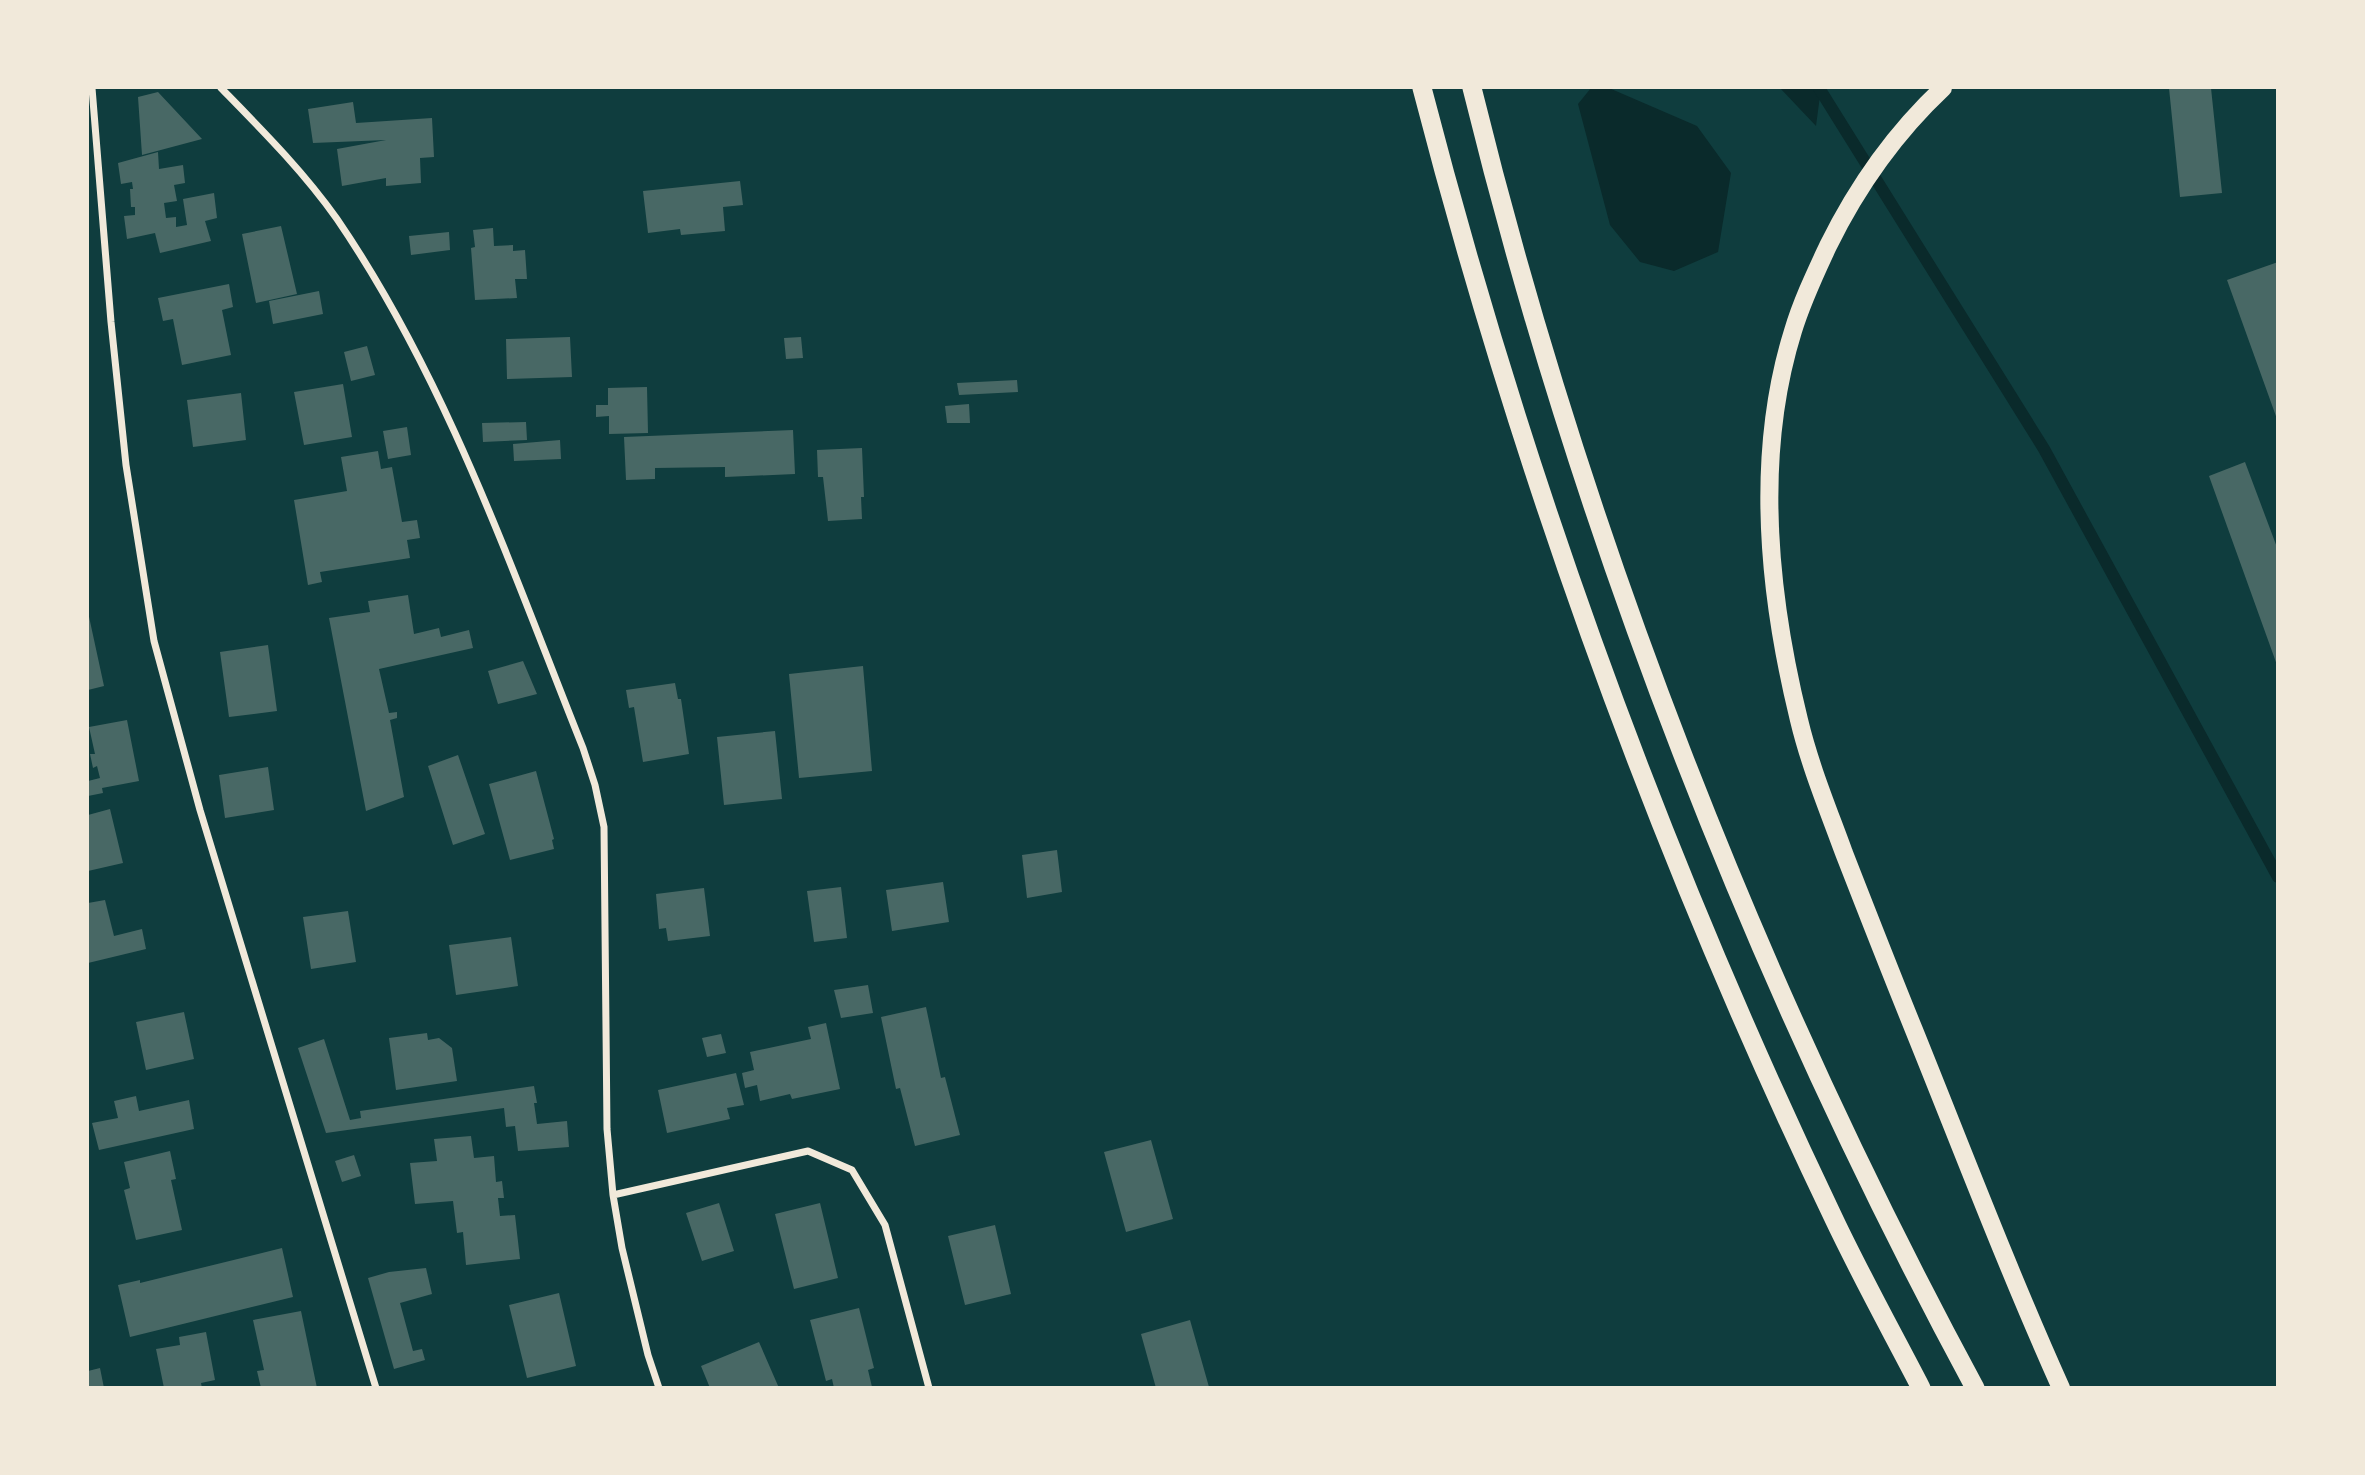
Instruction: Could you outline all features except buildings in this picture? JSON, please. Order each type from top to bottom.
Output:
[{"type":"highway","points":[[1422,88],[1523,441],[1621,722],[1685,886],[1756,1051],[1835,1222],[1921,1388]]},
{"type":"highway","points":[[1472,88],[1534,317],[1625,598],[1676,733],[1740,894],[1828,1092],[1914,1272],[1975,1388]]},
{"type":"main road","points":[[1943,88],[1920,109],[1864,183],[1838,228],[1800,311],[1787,352],[1776,408],[1771,467],[1770,539],[1786,657],[1800,722],[1817,781],[1876,936],[2061,1388]]},
{"type":"street","points":[[92,88],[126,466],[154,641],[200,810],[376,1388]]},
{"type":"street","points":[[221,88],[276,145],[317,193],[371,273],[409,341],[470,467],[583,748],[604,827],[607,1129],[613,1195],[622,1248],[648,1355],[659,1388]]},
{"type":"street","points":[[613,1195],[807,1152],[852,1170],[885,1225],[929,1388]]},
{"type":"water","points":[[1591,88],[1609,88],[1697,126],[1731,173],[1718,252],[1674,271],[1640,262],[1610,225],[1578,104]]},
{"type":"water","points":[[1780,88],[1821,88],[1816,126]]},
{"type":"waterway","points":[[1819,88],[2044,449],[2278,877]]}]
